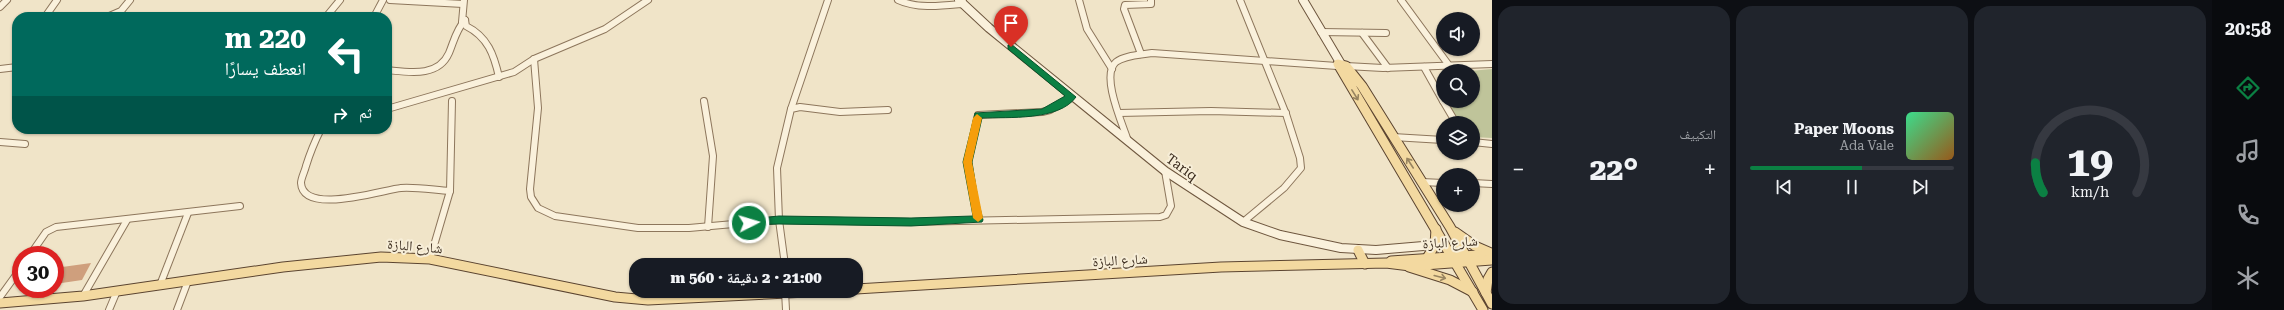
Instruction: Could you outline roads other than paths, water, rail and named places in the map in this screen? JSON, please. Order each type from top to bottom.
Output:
[{"type":"main road","points":[[1303,0],[1483,310]]},
{"type":"main road","name":"Tariq","points":[[962,1],[1072,97],[1165,171],[1243,222],[1265,230],[1312,243],[1358,250],[1435,245]]},
{"type":"main road","points":[[1342,65],[1362,86],[1450,227],[1492,304]]},
{"type":"main road","points":[[1381,136],[1393,137]]},
{"type":"main road","points":[[1450,227],[1466,240],[1492,254]]},
{"type":"main road","points":[[1426,258],[1435,245],[1436,228]]},
{"type":"main road","points":[[1358,250],[1365,264]]},
{"type":"main road","name":"شارع البازة","points":[[1468,259],[1492,254]]},
{"type":"main road","name":"شارع البازة","points":[[0,303],[83,296],[352,259],[381,257],[430,259],[615,297],[648,300],[682,298]]},
{"type":"main road","name":"شارع البازة","points":[[1386,263],[1393,260],[1426,258],[1455,260]]},
{"type":"main road","name":"شارع البازة","points":[[863,289],[1221,267],[1386,263],[1404,266],[1468,259],[1492,260]]},
{"type":"main road","points":[[1404,266],[1450,280],[1474,293]]},
{"type":"main road","points":[[1486,293],[1488,280],[1492,272]]},
{"type":"street","points":[[0,7],[7,0]]},
{"type":"street","points":[[49,12],[57,0]]},
{"type":"street","points":[[118,12],[130,0]]},
{"type":"street","points":[[330,12],[340,0]]},
{"type":"street","points":[[377,12],[383,0]]},
{"type":"street","points":[[390,0],[464,2],[462,22],[465,20]]},
{"type":"street","points":[[392,108],[514,72],[534,59],[605,29],[648,0]]},
{"type":"street","points":[[784,258],[779,220],[778,168],[791,109],[828,0]]},
{"type":"street","points":[[898,0],[907,4],[929,6],[962,1]]},
{"type":"street","points":[[1079,0],[1081,16],[1089,38],[1112,68]]},
{"type":"street","points":[[1141,54],[1124,9],[1125,5],[1151,4],[1151,0]]},
{"type":"street","points":[[1240,0],[1286,113],[1302,163],[1297,176],[1243,222]]},
{"type":"street","points":[[1401,0],[1448,64]]},
{"type":"street","points":[[392,70],[430,70],[440,65],[446,59],[455,30],[465,20]]},
{"type":"street","points":[[465,20],[466,26],[479,32],[490,46],[499,77]]},
{"type":"street","points":[[1321,32],[1386,33]]},
{"type":"street","points":[[1362,33],[1388,68]]},
{"type":"street","points":[[1128,141],[1110,86],[1112,68],[1115,63],[1122,59],[1141,54],[1185,54],[1264,61],[1388,68],[1436,66]]},
{"type":"street","points":[[534,59],[538,78],[540,105],[530,189],[531,197],[538,208],[555,216],[638,228],[664,229],[708,227],[779,220],[911,222],[1160,217],[1166,215],[1171,206],[1165,171]]},
{"type":"street","points":[[1480,64],[1492,64]]},
{"type":"street","points":[[1424,67],[1436,88]]},
{"type":"street","points":[[0,69],[12,68]]},
{"type":"street","points":[[978,220],[973,200],[968,162],[978,115],[1042,112],[1050,110],[1072,97]]},
{"type":"street","points":[[430,259],[450,191],[452,101]]},
{"type":"street","points":[[704,101],[713,156],[708,227]]},
{"type":"street","points":[[791,109],[800,107],[840,112],[888,110]]},
{"type":"street","points":[[1119,113],[1211,111],[1286,113]]},
{"type":"street","points":[[318,134],[314,142],[301,182],[305,193],[309,196],[318,199],[332,199],[402,188],[450,191]]},
{"type":"street","points":[[1393,137],[1436,140]]},
{"type":"street","points":[[0,142],[25,144]]},
{"type":"street","points":[[1480,143],[1492,144]]},
{"type":"street","points":[[1422,182],[1436,183]]},
{"type":"street","points":[[1480,183],[1492,184]]},
{"type":"street","points":[[36,246],[46,232],[52,229],[240,206]]},
{"type":"street","points":[[160,285],[188,213]]},
{"type":"street","points":[[83,296],[127,220]]},
{"type":"street","points":[[0,297],[12,280]]},
{"type":"street","points":[[177,310],[188,281]]},
{"type":"street","points":[[109,310],[118,291]]},
{"type":"street","points":[[785,298],[786,310]]}]
